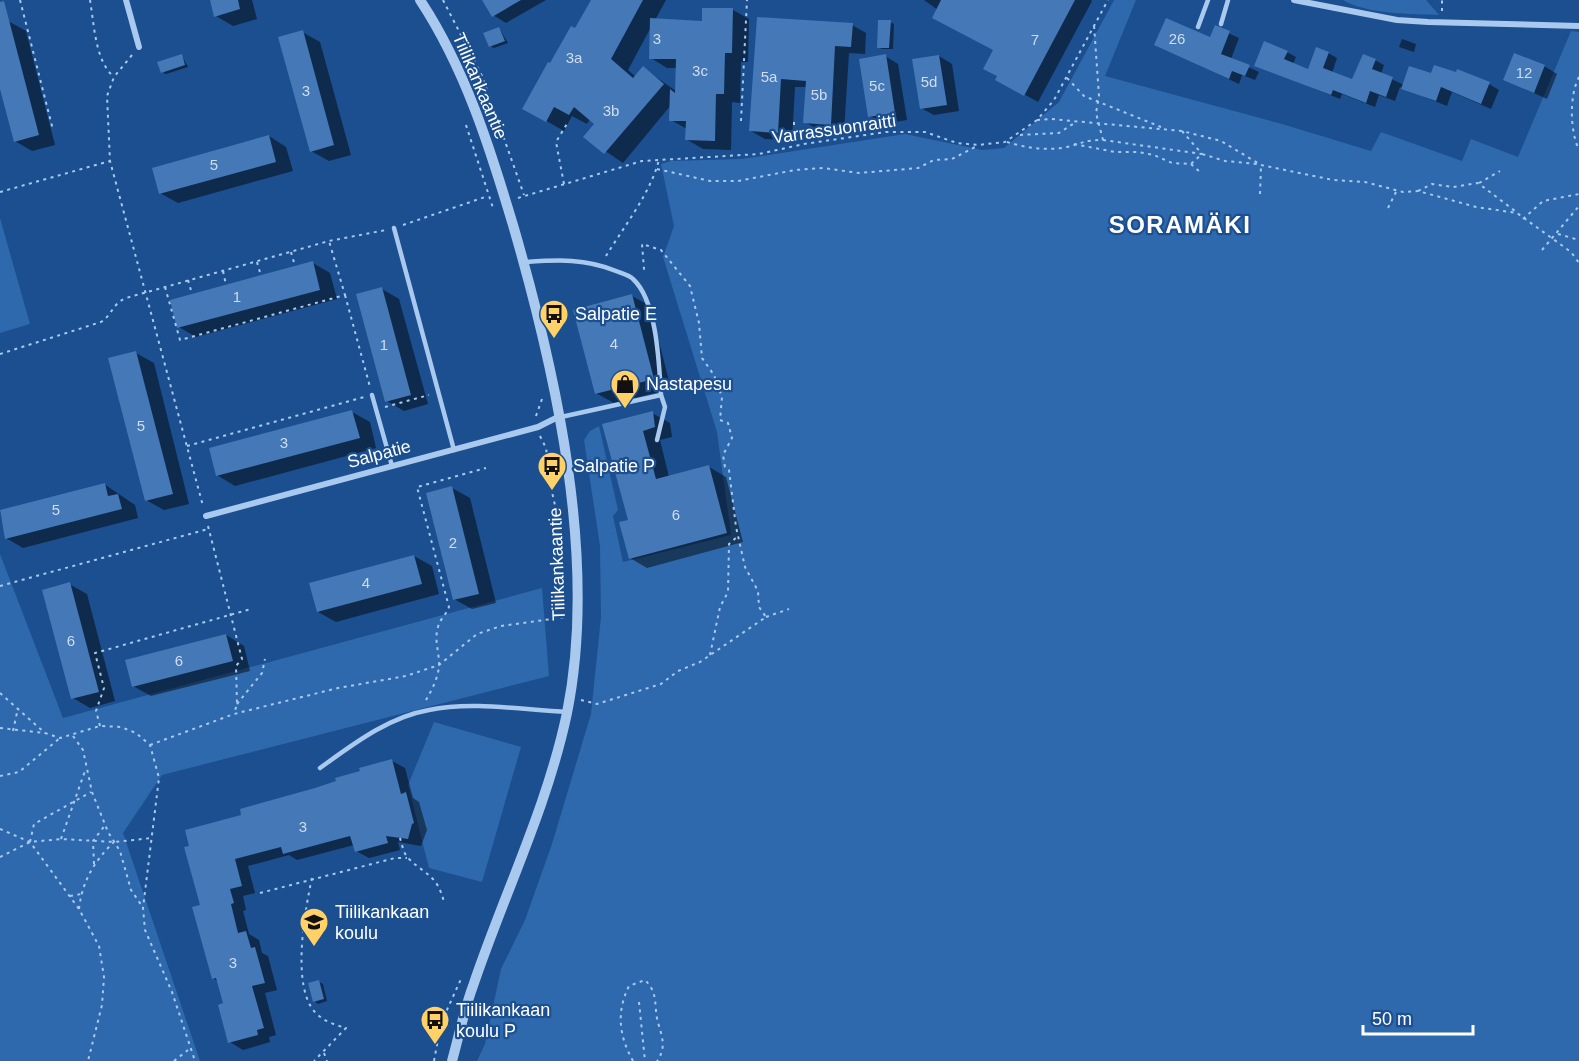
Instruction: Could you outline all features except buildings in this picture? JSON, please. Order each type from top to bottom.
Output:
[{"type":"street","points":[[126,0],[139,47]]},
{"type":"street","name":"Tiilikankaantie","points":[[420,0],[442,38],[466,88],[506,202],[524,262],[558,417],[573,519],[576,561],[575,648],[567,712],[540,813],[472,987],[452,1061]]},
{"type":"street","points":[[1294,0],[1319,1],[1397,20],[1579,26]]},
{"type":"street","name":"Salpatie","points":[[206,516],[538,427],[558,417]]},
{"type":"lane","points":[[1198,27],[1208,0]]},
{"type":"lane","points":[[1221,24],[1228,0]]},
{"type":"lane","points":[[394,228],[454,450]]},
{"type":"lane","points":[[524,262],[576,259],[632,278],[647,303],[657,339],[665,406],[657,440]]},
{"type":"lane","points":[[372,395],[392,466]]},
{"type":"lane","points":[[558,417],[662,395]]},
{"type":"lane","points":[[320,768],[360,739],[429,709],[472,708],[567,712]]},
{"type":"path","points":[[20,0],[53,130]]},
{"type":"path","points":[[90,0],[100,52],[107,69],[114,77]]},
{"type":"path","points":[[443,0],[482,76],[524,195]]},
{"type":"path","points":[[741,121],[747,0]]},
{"type":"path","name":"Varrassuonraitti","points":[[493,206],[642,161],[759,154],[804,144],[896,132],[925,132],[957,143],[978,145],[1005,142],[1019,135],[1054,100],[1108,0]]},
{"type":"path","points":[[1094,25],[1098,46],[1096,113],[1101,124],[1103,140]]},
{"type":"path","points":[[139,47],[114,77],[106,96],[110,161],[232,614],[242,659],[236,666],[237,704],[234,714]]},
{"type":"path","points":[[1579,77],[1574,87],[1573,138],[1579,150]]},
{"type":"path","points":[[1067,78],[1084,96],[1166,129]]},
{"type":"path","points":[[1036,120],[1051,119],[1182,131],[1221,141],[1261,165]]},
{"type":"path","points":[[564,184],[556,142],[568,122]]},
{"type":"path","points":[[794,122],[794,136],[802,137],[804,144]]},
{"type":"path","points":[[1019,135],[1059,133],[1076,122]]},
{"type":"path","points":[[465,124],[496,217]]},
{"type":"path","points":[[1182,131],[1202,154]]},
{"type":"path","points":[[1005,142],[1035,150],[1068,147],[1083,140],[1103,140],[1202,154],[1225,161],[1261,165],[1333,180],[1365,182],[1396,191],[1418,190],[1476,207],[1517,213]]},
{"type":"path","points":[[1074,144],[1115,152],[1154,155],[1172,164],[1191,164],[1201,173]]},
{"type":"path","points":[[657,169],[711,181],[738,181],[795,170],[823,168],[859,173],[918,168],[934,160],[952,159],[978,145]]},
{"type":"path","points":[[1191,164],[1202,154]]},
{"type":"path","points":[[602,266],[657,169],[659,159]]},
{"type":"path","points":[[0,192],[110,161]]},
{"type":"path","points":[[1260,194],[1261,165]]},
{"type":"path","points":[[1418,190],[1431,184],[1453,187],[1478,183],[1500,171]]},
{"type":"path","points":[[1478,183],[1523,219],[1571,252],[1579,263]]},
{"type":"path","points":[[1388,208],[1396,191]]},
{"type":"path","points":[[1523,219],[1544,201],[1579,194]]},
{"type":"path","points":[[0,354],[101,322],[107,318],[117,302],[146,292],[329,242],[394,228],[488,196]]},
{"type":"path","points":[[1542,250],[1558,234],[1579,206]]},
{"type":"path","points":[[1558,234],[1579,240]]},
{"type":"path","points":[[187,446],[372,395],[329,242]]},
{"type":"path","points":[[632,278],[644,268],[642,244],[661,250],[690,286],[699,323],[702,358],[714,375],[722,397],[720,420],[728,423],[732,438],[723,455],[725,467],[729,470],[738,537],[745,567],[758,591],[759,608],[766,617]]},
{"type":"path","points":[[291,252],[295,266]]},
{"type":"path","points":[[257,262],[261,276]]},
{"type":"path","points":[[223,271],[226,285]]},
{"type":"path","points":[[188,280],[192,294]]},
{"type":"path","points":[[165,286],[180,340],[345,295]]},
{"type":"path","points":[[376,410],[439,393]]},
{"type":"path","points":[[542,397],[535,414],[546,448],[552,492],[562,535]]},
{"type":"path","points":[[419,712],[436,680],[439,665],[436,639],[438,626],[449,607],[417,487],[486,468]]},
{"type":"path","points":[[0,586],[209,528]]},
{"type":"path","points":[[710,655],[720,607],[728,592],[729,544],[738,537]]},
{"type":"path","points":[[100,726],[96,711],[104,688],[95,653],[251,609]]},
{"type":"path","points":[[569,696],[597,704],[661,684],[678,671],[710,655],[766,617],[789,609]]},
{"type":"path","points":[[150,745],[234,714],[338,688],[406,676],[439,665],[477,634],[501,626],[566,617]]},
{"type":"path","points":[[237,704],[262,673],[265,659]]},
{"type":"path","points":[[0,693],[45,733]]},
{"type":"path","points":[[14,731],[18,708]]},
{"type":"path","points":[[0,728],[45,733],[60,738],[73,736],[100,726],[121,727],[136,733],[150,745],[159,778],[143,908],[145,930],[172,992],[189,1049],[195,1061]]},
{"type":"path","points":[[73,736],[83,750],[85,771],[92,792],[120,851],[131,890],[143,908]]},
{"type":"path","points":[[0,776],[19,772],[60,738]]},
{"type":"path","points":[[61,839],[65,823],[77,800],[85,771]]},
{"type":"path","points":[[30,842],[34,824],[92,792]]},
{"type":"path","points":[[94,864],[93,841],[106,824]]},
{"type":"path","points":[[0,830],[30,842],[79,909],[99,946],[104,977],[102,1005],[88,1061]]},
{"type":"path","points":[[0,857],[30,842],[61,839],[114,842],[152,838]]},
{"type":"path","points":[[399,838],[407,858]]},
{"type":"path","points":[[79,909],[81,894],[94,864],[114,842]]},
{"type":"path","points":[[260,893],[395,858],[407,858],[431,874],[440,889],[444,902]]},
{"type":"path","points":[[312,878],[305,912],[301,954],[303,977],[310,1004],[316,1014],[335,1025],[346,1028],[314,1061]]},
{"type":"path","points":[[70,896],[81,894]]},
{"type":"path","points":[[434,1061],[441,1023],[463,974]]},
{"type":"path","points":[[633,1061],[624,1043],[619,1014],[629,986],[645,980],[657,1001],[656,1011],[663,1036],[663,1053],[657,1061]]},
{"type":"path","points":[[639,1002],[645,1061]]},
{"type":"path","points":[[174,1061],[189,1049]]},
{"type":"path","points":[[324,1053],[327,1061]]},
{"type":"shaded area","points":[[1114,0],[1136,0],[1105,76],[1282,124],[1371,151],[1381,132],[1462,161],[1471,139],[1518,157],[1571,31],[1579,32],[1579,1061],[477,1061],[485,1044],[501,969],[525,920],[552,844],[591,714],[601,617],[600,546],[584,440],[590,431],[599,426],[618,510],[613,516],[623,562],[731,535],[717,432],[663,257],[674,226],[661,164],[671,161],[742,159],[905,134],[982,150],[1004,148],[1059,102]]},
{"type":"shaded area","points":[[1343,0],[1426,0],[1439,15],[1376,11],[1352,5]]},
{"type":"shaded area","points":[[0,218],[30,324],[0,333]]},
{"type":"shaded area","points":[[0,554],[63,718],[542,588],[549,676],[162,775],[123,833],[200,1061],[0,1061]]},
{"type":"shaded area","points":[[434,722],[521,747],[482,882],[429,868],[408,785]]},
{"type":"place","name":"Salpatie E","points":[[554,340]]},
{"type":"place","name":"Nastapesu","points":[[625,410]]},
{"type":"place","name":"Salpatie P","points":[[552,492]]},
{"type":"place","name":"Tiilikankaan koulu","points":[[314,948]]},
{"type":"place","name":"Tiilikankaan koulu P","points":[[435,1046]]},
{"type":"district","name":"SORAMÄKI","points":[[1180,225]]}]
